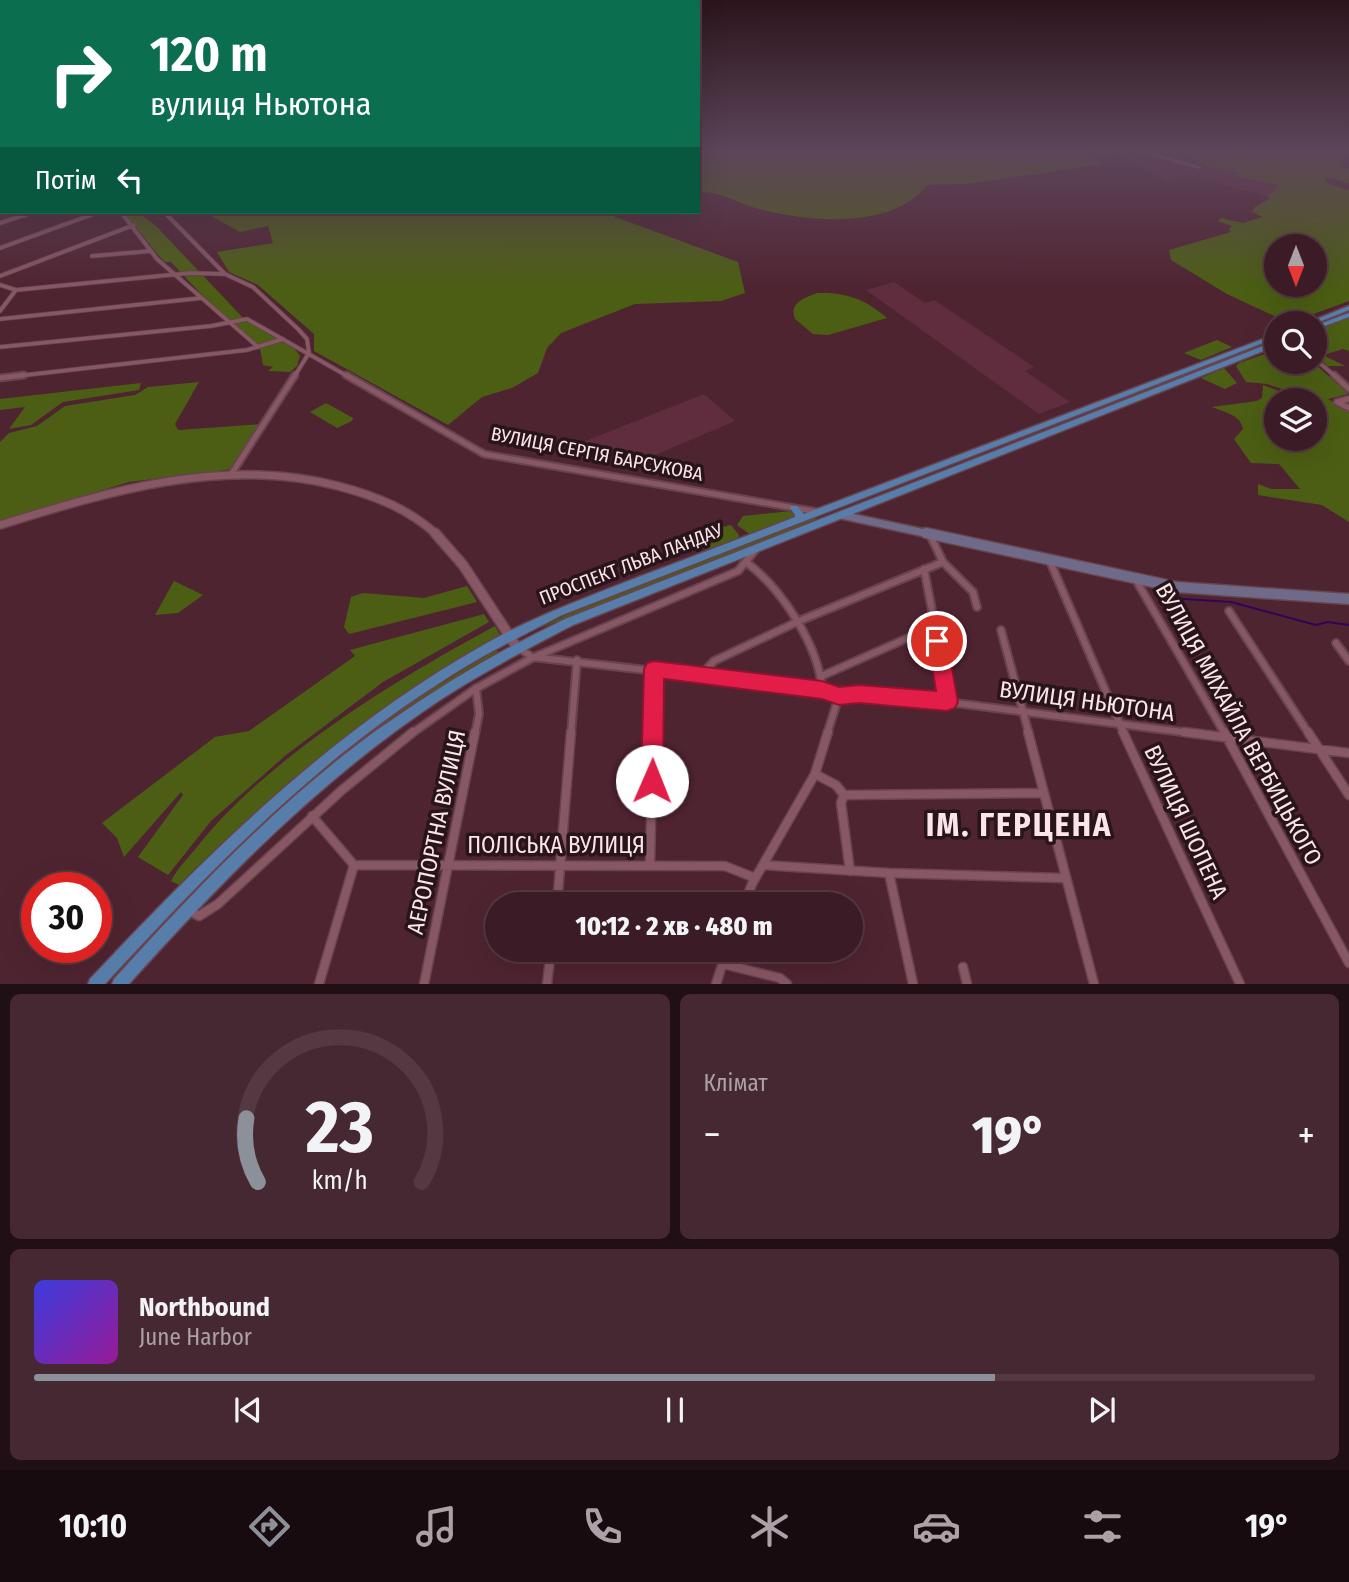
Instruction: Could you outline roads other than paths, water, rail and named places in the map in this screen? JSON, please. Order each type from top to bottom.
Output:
[{"type":"main road","points":[[1327,316],[1349,308]]},
{"type":"main road","points":[[1327,323],[1349,315]]},
{"type":"main road","name":"ПРОСПЕКТ ЛЬВА ЛАНДАУ","points":[[119,984],[241,853],[340,764],[401,718],[516,646],[569,622],[926,482],[1264,341]]},
{"type":"main road","name":"ПРОСПЕКТ ЛЬВА ЛАНДАУ","points":[[94,984],[173,898],[266,807],[330,753],[389,710],[509,635],[799,519],[1240,353],[1264,346]]},
{"type":"main road","points":[[917,474],[926,482]]},
{"type":"main road","points":[[794,508],[800,514],[799,519]]},
{"type":"main road","points":[[818,512],[1198,590],[1349,599]]},
{"type":"main road","points":[[173,898],[187,908]]},
{"type":"street","points":[[0,223],[28,214]]},
{"type":"street","points":[[0,248],[94,214]]},
{"type":"street","points":[[123,214],[134,225],[151,251],[228,323],[258,347]]},
{"type":"street","points":[[166,214],[226,274],[253,287],[307,339],[309,354],[232,473]]},
{"type":"street","points":[[0,276],[134,225]]},
{"type":"street","points":[[92,256],[151,251]]},
{"type":"street","points":[[0,285],[16,290],[179,275],[226,274]]},
{"type":"street","points":[[0,311],[16,290]]},
{"type":"street","points":[[0,319],[202,298]]},
{"type":"street","name":"ВУЛИЦЯ СЕРГІЯ БАРСУКОВА","points":[[228,323],[247,319],[485,454],[818,512]]},
{"type":"street","points":[[0,347],[228,323]]},
{"type":"street","points":[[0,378],[258,347],[283,339]]},
{"type":"street","points":[[1327,370],[1349,389]]},
{"type":"street","points":[[1349,399],[1337,402],[1349,408]]},
{"type":"street","points":[[0,525],[131,485],[232,473],[305,477],[364,493],[404,510],[424,523],[455,552],[516,646],[526,655],[537,658]]},
{"type":"street","points":[[930,535],[943,562],[973,592],[977,607]]},
{"type":"street","points":[[187,908],[199,916],[218,904],[312,816],[417,731],[476,688],[537,658],[738,571],[757,548]]},
{"type":"street","name":"ВУЛИЦЯ ШОПЕНА","points":[[1049,559],[1120,726],[1240,984]]},
{"type":"street","points":[[746,562],[799,621],[824,675],[822,690]]},
{"type":"street","points":[[702,674],[714,662],[799,621],[943,562]]},
{"type":"street","points":[[824,675],[935,626],[924,569]]},
{"type":"street","name":"ВУЛИЦЯ МИХАЙЛА ВЕРБИЦЬКОГО","points":[[1135,578],[1228,739],[1349,963]]},
{"type":"street","points":[[1229,611],[1349,795]]},
{"type":"street","points":[[1001,630],[1025,713],[1063,877],[1094,984]]},
{"type":"street","points":[[937,641],[947,702]]},
{"type":"street","points":[[1336,643],[1349,661]]},
{"type":"street","name":"ВУЛИЦЯ НЬЮТОНА","points":[[537,658],[702,674],[822,690],[839,696],[859,694],[947,702],[1349,753]]},
{"type":"street","points":[[559,892],[577,660]]},
{"type":"street","points":[[650,865],[654,669]]},
{"type":"street","name":"АЕРОПОРТНА ВУЛИЦЯ","points":[[424,984],[480,714],[476,688]]},
{"type":"street","points":[[749,892],[815,774],[839,696]]},
{"type":"street","points":[[815,774],[836,785],[844,795]]},
{"type":"street","points":[[844,795],[1042,793]]},
{"type":"street","points":[[844,795],[841,803],[850,871]]},
{"type":"street","points":[[312,816],[354,865],[319,984]]},
{"type":"street","name":"ПОЛІСЬКА ВУЛИЦЯ","points":[[354,865],[725,866],[755,878]]},
{"type":"street","points":[[763,865],[889,873],[1063,877]]},
{"type":"street","points":[[889,873],[913,984]]},
{"type":"street","points":[[547,984],[550,962]]},
{"type":"street","points":[[716,984],[723,964],[780,978],[787,984]]},
{"type":"street","points":[[963,967],[967,984]]},
{"type":"waterway","points":[[1169,598],[1231,602],[1316,625],[1328,622],[1349,625]]},
{"type":"district","name":"ІМ. ГЕРЦЕНА","points":[[1019,825]]}]
